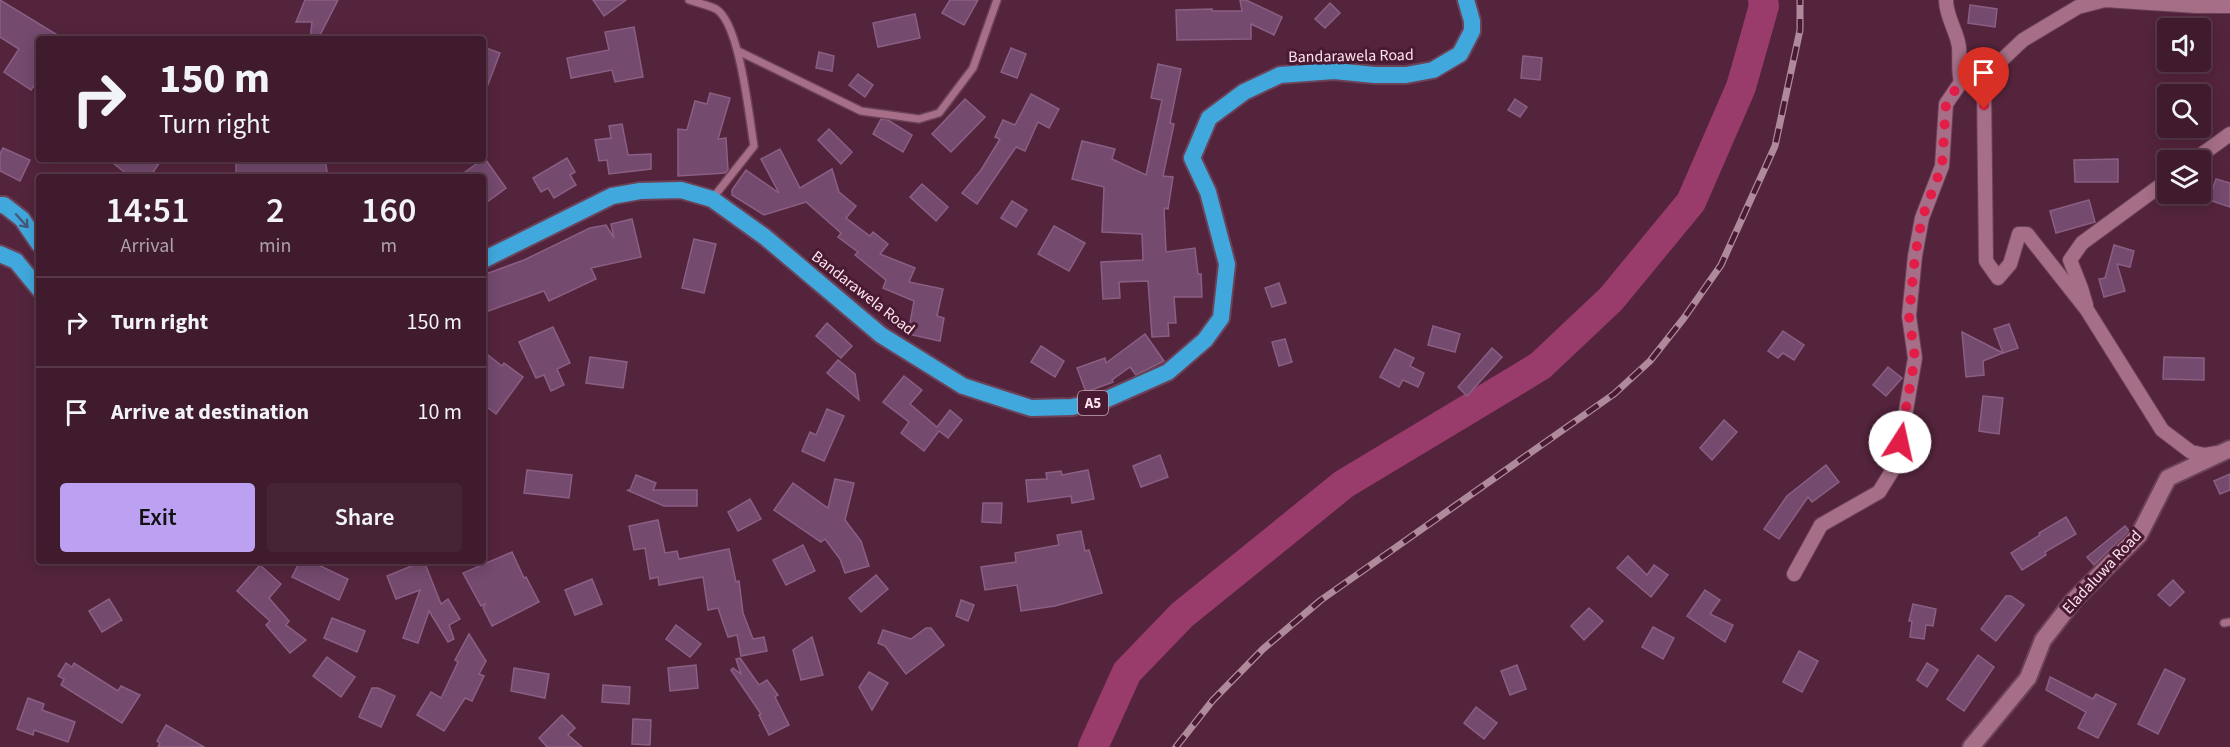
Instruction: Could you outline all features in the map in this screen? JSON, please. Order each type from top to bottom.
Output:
[{"type":"highway","name":"Bandarawela Road","points":[[486,259],[612,196],[640,191],[681,190],[712,199],[765,237],[881,334],[963,386],[1031,408],[1072,407],[1105,400],[1168,372],[1205,340],[1221,318],[1227,264],[1208,192],[1192,158],[1209,118],[1244,92],[1280,75],[1334,71],[1406,75],[1433,70],[1460,54],[1472,31],[1473,21],[1466,0]]},
{"type":"highway","points":[[0,205],[4,205],[22,219],[36,240]]},
{"type":"highway","points":[[0,254],[16,261],[36,285]]},
{"type":"street","points":[[1794,574],[1821,525],[1879,492],[1897,463],[1915,358],[1909,316],[1915,256],[1922,218],[1942,166],[1946,104],[1961,81],[1959,45],[1946,9],[1946,0]]},
{"type":"street","points":[[2226,450],[2205,455],[2191,452],[2162,430],[2087,310],[2027,234],[2019,234],[2010,264],[1998,278],[1986,261],[1984,88],[1986,75],[2023,40],[2078,7],[2105,0],[2230,6]]},
{"type":"street","points":[[1961,81],[1971,81],[1984,88]]},
{"type":"street","points":[[2208,150],[2230,134]]},
{"type":"street","points":[[2087,310],[2070,260],[2082,243],[2157,188]]},
{"type":"street","name":"Eladaluwa Road","points":[[1971,747],[2028,678],[2043,640],[2074,600],[2139,535],[2168,478],[2226,450]]},
{"type":"lane","points":[[689,0],[717,10],[731,28],[738,51],[754,146],[712,199]]},
{"type":"lane","points":[[738,51],[861,111],[919,119],[939,113],[973,68],[997,0]]},
{"type":"building","points":[[0,0],[59,36],[36,36],[36,82],[31,90],[4,72],[19,49],[0,37]]},
{"type":"building","points":[[305,0],[338,0],[320,36],[310,36],[312,22],[296,22]]},
{"type":"building","points":[[593,0],[626,0],[604,16]]},
{"type":"building","points":[[950,0],[978,0],[964,25],[942,13]]},
{"type":"building","points":[[1240,0],[1246,0],[1282,17],[1274,35],[1251,24],[1251,39],[1177,40],[1176,10],[1242,11]]},
{"type":"building","points":[[1330,3],[1340,13],[1325,28],[1315,19]]},
{"type":"building","points":[[1970,5],[1997,9],[1995,27],[1968,23]]},
{"type":"building","points":[[915,14],[920,38],[878,47],[873,23]]},
{"type":"building","points":[[634,27],[643,77],[615,82],[612,70],[571,78],[567,58],[609,50],[605,32]]},
{"type":"building","points":[[486,48],[500,53],[486,90]]},
{"type":"building","points":[[1011,48],[1026,54],[1017,78],[1001,72]]},
{"type":"building","points":[[819,52],[834,56],[832,71],[816,68]]},
{"type":"building","points":[[1523,56],[1542,58],[1540,80],[1521,78]]},
{"type":"building","points":[[1158,64],[1181,69],[1170,123],[1174,124],[1163,176],[1173,177],[1168,209],[1164,208],[1166,252],[1195,248],[1198,274],[1201,274],[1202,297],[1174,297],[1176,323],[1168,323],[1169,336],[1152,337],[1148,281],[1119,282],[1120,298],[1103,299],[1101,262],[1143,260],[1142,234],[1102,232],[1104,187],[1072,179],[1082,141],[1115,149],[1112,159],[1146,175],[1162,100],[1151,98]]},
{"type":"building","points":[[858,74],[873,85],[865,97],[849,85]]},
{"type":"building","points":[[710,93],[730,98],[718,139],[726,138],[728,170],[725,173],[678,176],[678,129],[687,130],[695,101],[707,104]]},
{"type":"building","points":[[1031,94],[1059,109],[1049,128],[1038,122],[1025,151],[1016,147],[977,204],[962,193],[981,170],[1000,139],[995,137],[1003,120],[1015,125]]},
{"type":"building","points":[[965,99],[985,117],[951,152],[932,134]]},
{"type":"building","points":[[1515,99],[1527,107],[1520,117],[1508,110]]},
{"type":"building","points":[[881,119],[888,120],[912,135],[903,152],[873,134]]},
{"type":"building","points":[[622,124],[628,155],[651,154],[651,169],[609,174],[607,160],[599,161],[595,140],[611,138],[609,126]]},
{"type":"building","points":[[829,129],[852,152],[841,164],[818,140]]},
{"type":"building","points":[[3,148],[30,160],[20,181],[0,171],[0,154]]},
{"type":"building","points":[[780,149],[800,188],[832,169],[839,192],[856,206],[846,218],[870,236],[873,232],[888,244],[880,254],[915,268],[909,282],[943,289],[937,316],[944,318],[940,341],[908,334],[914,301],[883,288],[886,280],[855,255],[858,252],[838,237],[841,233],[806,202],[764,215],[732,195],[732,190],[746,170],[779,193],[761,159]]},
{"type":"building","points":[[567,158],[575,172],[570,175],[576,185],[554,198],[548,188],[541,192],[533,178]]},
{"type":"building","points":[[2118,159],[2118,182],[2075,182],[2074,160]]},
{"type":"building","points":[[486,160],[506,188],[486,203],[486,174],[462,174],[479,162]]},
{"type":"building","points":[[112,162],[160,162],[152,174],[123,174],[124,172]]},
{"type":"building","points":[[236,162],[326,162],[328,174],[236,174]]},
{"type":"building","points":[[2216,179],[2230,183],[2230,207],[2211,201]]},
{"type":"building","points":[[922,184],[948,207],[936,221],[910,197]]},
{"type":"building","points":[[2089,200],[2095,222],[2056,233],[2050,211]]},
{"type":"building","points":[[1012,201],[1027,210],[1016,227],[1001,218]]},
{"type":"building","points":[[632,219],[641,257],[591,268],[596,279],[549,301],[544,291],[486,312],[486,274],[524,260],[590,228],[606,225],[614,238],[611,224]]},
{"type":"building","points":[[1054,226],[1085,243],[1069,271],[1038,254]]},
{"type":"building","points":[[694,239],[716,244],[704,293],[682,288]]},
{"type":"building","points":[[2114,245],[2134,251],[2130,267],[2117,264],[2125,291],[2104,297],[2099,279],[2105,278]]},
{"type":"building","points":[[1279,283],[1286,303],[1272,307],[1265,288]]},
{"type":"building","points":[[827,323],[852,346],[841,358],[816,336]]},
{"type":"building","points":[[2009,324],[2018,348],[2003,353],[1994,329]]},
{"type":"building","points":[[1433,326],[1460,334],[1455,352],[1428,345]]},
{"type":"building","points":[[553,327],[570,363],[557,369],[564,385],[551,391],[544,375],[536,378],[519,342]]},
{"type":"building","points":[[1783,331],[1804,345],[1794,360],[1783,353],[1778,358],[1768,351]]},
{"type":"building","points":[[1962,332],[2003,353],[1983,361],[1984,375],[1966,377]]},
{"type":"building","points":[[1145,334],[1164,361],[1136,375],[1130,367],[1112,380],[1113,382],[1086,392],[1077,368],[1105,358],[1106,363]]},
{"type":"building","points":[[1285,339],[1292,362],[1279,366],[1272,342]]},
{"type":"building","points":[[1041,346],[1064,361],[1055,377],[1031,362]]},
{"type":"building","points":[[1492,348],[1502,357],[1467,396],[1458,387]]},
{"type":"building","points":[[1395,349],[1414,358],[1410,366],[1424,373],[1418,387],[1403,380],[1399,387],[1380,377]]},
{"type":"building","points":[[486,353],[502,366],[504,363],[523,377],[496,414],[486,406]]},
{"type":"building","points":[[590,357],[627,362],[623,388],[586,383]]},
{"type":"building","points":[[2164,357],[2204,358],[2204,380],[2163,379]]},
{"type":"building","points":[[838,360],[855,374],[859,400],[827,373]]},
{"type":"building","points":[[1888,367],[1902,378],[1886,396],[1873,385]]},
{"type":"building","points":[[904,376],[922,390],[910,404],[937,427],[950,410],[962,420],[948,438],[939,431],[924,451],[901,433],[909,422],[883,402]]},
{"type":"building","points":[[1983,396],[2003,398],[1999,434],[1979,431]]},
{"type":"building","points":[[827,409],[844,416],[824,461],[802,451],[810,432],[816,435]]},
{"type":"building","points":[[1724,420],[1737,432],[1712,460],[1700,448]]},
{"type":"building","points":[[1160,455],[1168,477],[1141,487],[1133,466]]},
{"type":"building","points":[[1826,465],[1839,482],[1812,502],[1808,497],[1779,539],[1764,529],[1787,496]]},
{"type":"building","points":[[527,470],[572,475],[569,498],[524,493]]},
{"type":"building","points":[[1088,470],[1094,499],[1072,503],[1071,496],[1028,502],[1026,480],[1047,479],[1046,473],[1061,471],[1062,475]]},
{"type":"building","points":[[2230,474],[2230,490],[2220,494],[2214,481]]},
{"type":"building","points":[[636,475],[656,483],[653,490],[697,490],[697,506],[664,506],[627,490],[630,490]]},
{"type":"building","points":[[835,479],[854,483],[845,520],[861,541],[869,566],[845,573],[840,559],[825,539],[821,542],[774,510],[793,483],[828,508]]},
{"type":"building","points":[[750,499],[761,519],[738,531],[728,512]]},
{"type":"building","points":[[983,503],[1002,503],[1001,523],[982,522]]},
{"type":"building","points":[[2066,517],[2076,534],[2045,552],[2046,555],[2022,570],[2011,553]]},
{"type":"building","points":[[658,520],[665,553],[677,551],[679,559],[729,549],[736,582],[739,581],[743,613],[753,639],[764,637],[767,651],[741,656],[737,635],[728,637],[718,608],[708,610],[703,577],[659,585],[658,577],[650,579],[645,548],[634,550],[629,526]]},
{"type":"building","points":[[2125,526],[2129,531],[2094,565],[2087,557]]},
{"type":"building","points":[[1081,531],[1085,551],[1089,550],[1102,593],[1055,606],[1021,611],[1017,585],[985,590],[981,567],[1016,562],[1015,553],[1059,545],[1057,535]]},
{"type":"building","points":[[803,545],[815,571],[786,585],[773,560]]},
{"type":"building","points":[[512,552],[539,602],[492,626],[483,608],[485,604],[481,606],[463,573]]},
{"type":"building","points":[[1628,556],[1647,575],[1654,565],[1668,575],[1651,597],[1617,568]]},
{"type":"building","points":[[298,564],[316,564],[348,579],[339,600],[292,577]]},
{"type":"building","points":[[417,564],[425,564],[441,604],[448,599],[460,619],[449,625],[454,639],[448,642],[429,611],[418,643],[403,638],[420,590],[396,599],[387,576]]},
{"type":"building","points":[[260,565],[281,584],[269,598],[289,621],[286,625],[306,640],[290,653],[266,625],[270,621],[237,591]]},
{"type":"building","points":[[876,575],[888,589],[861,612],[849,598]]},
{"type":"building","points":[[592,579],[602,604],[575,615],[565,590]]},
{"type":"building","points":[[2173,580],[2184,592],[2170,606],[2158,595]]},
{"type":"building","points":[[1705,590],[1720,600],[1710,614],[1733,625],[1725,642],[1687,616]]},
{"type":"building","points":[[2006,596],[2011,596],[2024,605],[1996,641],[1981,629]]},
{"type":"building","points":[[109,599],[122,620],[102,632],[89,611]]},
{"type":"building","points":[[961,600],[974,605],[968,621],[956,616]]},
{"type":"building","points":[[1913,604],[1936,609],[1933,626],[1926,625],[1924,639],[1910,637],[1912,621],[1909,621]]},
{"type":"building","points":[[1589,608],[1603,621],[1584,640],[1571,626]]},
{"type":"building","points":[[332,618],[365,631],[357,652],[324,638]]},
{"type":"building","points":[[676,625],[701,644],[690,657],[666,639]]},
{"type":"building","points":[[1653,627],[1674,638],[1663,659],[1642,647]]},
{"type":"building","points":[[926,628],[931,628],[944,645],[906,674],[885,646],[878,643],[883,630],[911,639]]},
{"type":"building","points":[[469,634],[486,661],[479,674],[484,676],[472,701],[465,698],[444,731],[417,715],[431,692],[441,698],[458,662],[455,660]]},
{"type":"building","points":[[812,637],[823,675],[801,680],[793,650]]},
{"type":"building","points":[[1799,651],[1818,661],[1802,692],[1783,682]]},
{"type":"building","points":[[1978,655],[1994,667],[1964,711],[1947,699]]},
{"type":"building","points":[[327,657],[355,677],[341,697],[313,676]]},
{"type":"building","points":[[740,658],[759,685],[767,680],[778,695],[775,697],[789,725],[769,735],[759,715],[761,714],[731,670],[733,668],[741,674],[736,659]]},
{"type":"building","points":[[66,663],[72,667],[74,663],[118,691],[121,686],[140,695],[122,723],[61,685],[64,679],[58,676]]},
{"type":"building","points":[[1927,663],[1938,670],[1927,687],[1917,680]]},
{"type":"building","points":[[696,665],[698,688],[670,691],[668,668]]},
{"type":"building","points":[[1517,665],[1526,689],[1510,695],[1501,671]]},
{"type":"building","points":[[514,668],[549,674],[545,698],[511,691]]},
{"type":"building","points":[[2165,669],[2185,679],[2158,734],[2138,724]]},
{"type":"building","points":[[869,672],[888,683],[872,710],[859,687]]},
{"type":"building","points":[[2050,677],[2093,699],[2096,694],[2116,704],[2098,738],[2078,728],[2086,712],[2046,690]]},
{"type":"building","points":[[603,685],[630,687],[629,704],[602,702]]},
{"type":"building","points":[[372,688],[378,688],[395,696],[381,727],[359,717]]},
{"type":"building","points":[[28,698],[44,704],[42,710],[75,722],[68,742],[34,730],[33,735],[17,729]]},
{"type":"building","points":[[1476,707],[1497,723],[1484,739],[1464,723]]},
{"type":"building","points":[[562,715],[575,728],[568,735],[582,747],[547,747],[539,738]]},
{"type":"building","points":[[633,719],[651,720],[650,745],[632,744]]},
{"type":"building","points":[[166,725],[204,747],[158,747],[160,743],[157,741]]},
{"type":"waterway","points":[[1093,747],[1127,672],[1182,615],[1344,484],[1540,366],[1611,299],[1691,202],[1741,87],[1764,6],[1763,0]]},
{"type":"railway","points":[[1176,747],[1213,700],[1263,649],[1321,600],[1614,394],[1650,361],[1721,265],[1775,146],[1800,30],[1800,0]]},
{"type":"route","points":[[1900,442],[1915,358],[1909,316],[1915,256],[1922,218],[1942,166],[1946,104],[1961,81],[1971,81],[1984,88],[1984,109]]}]
